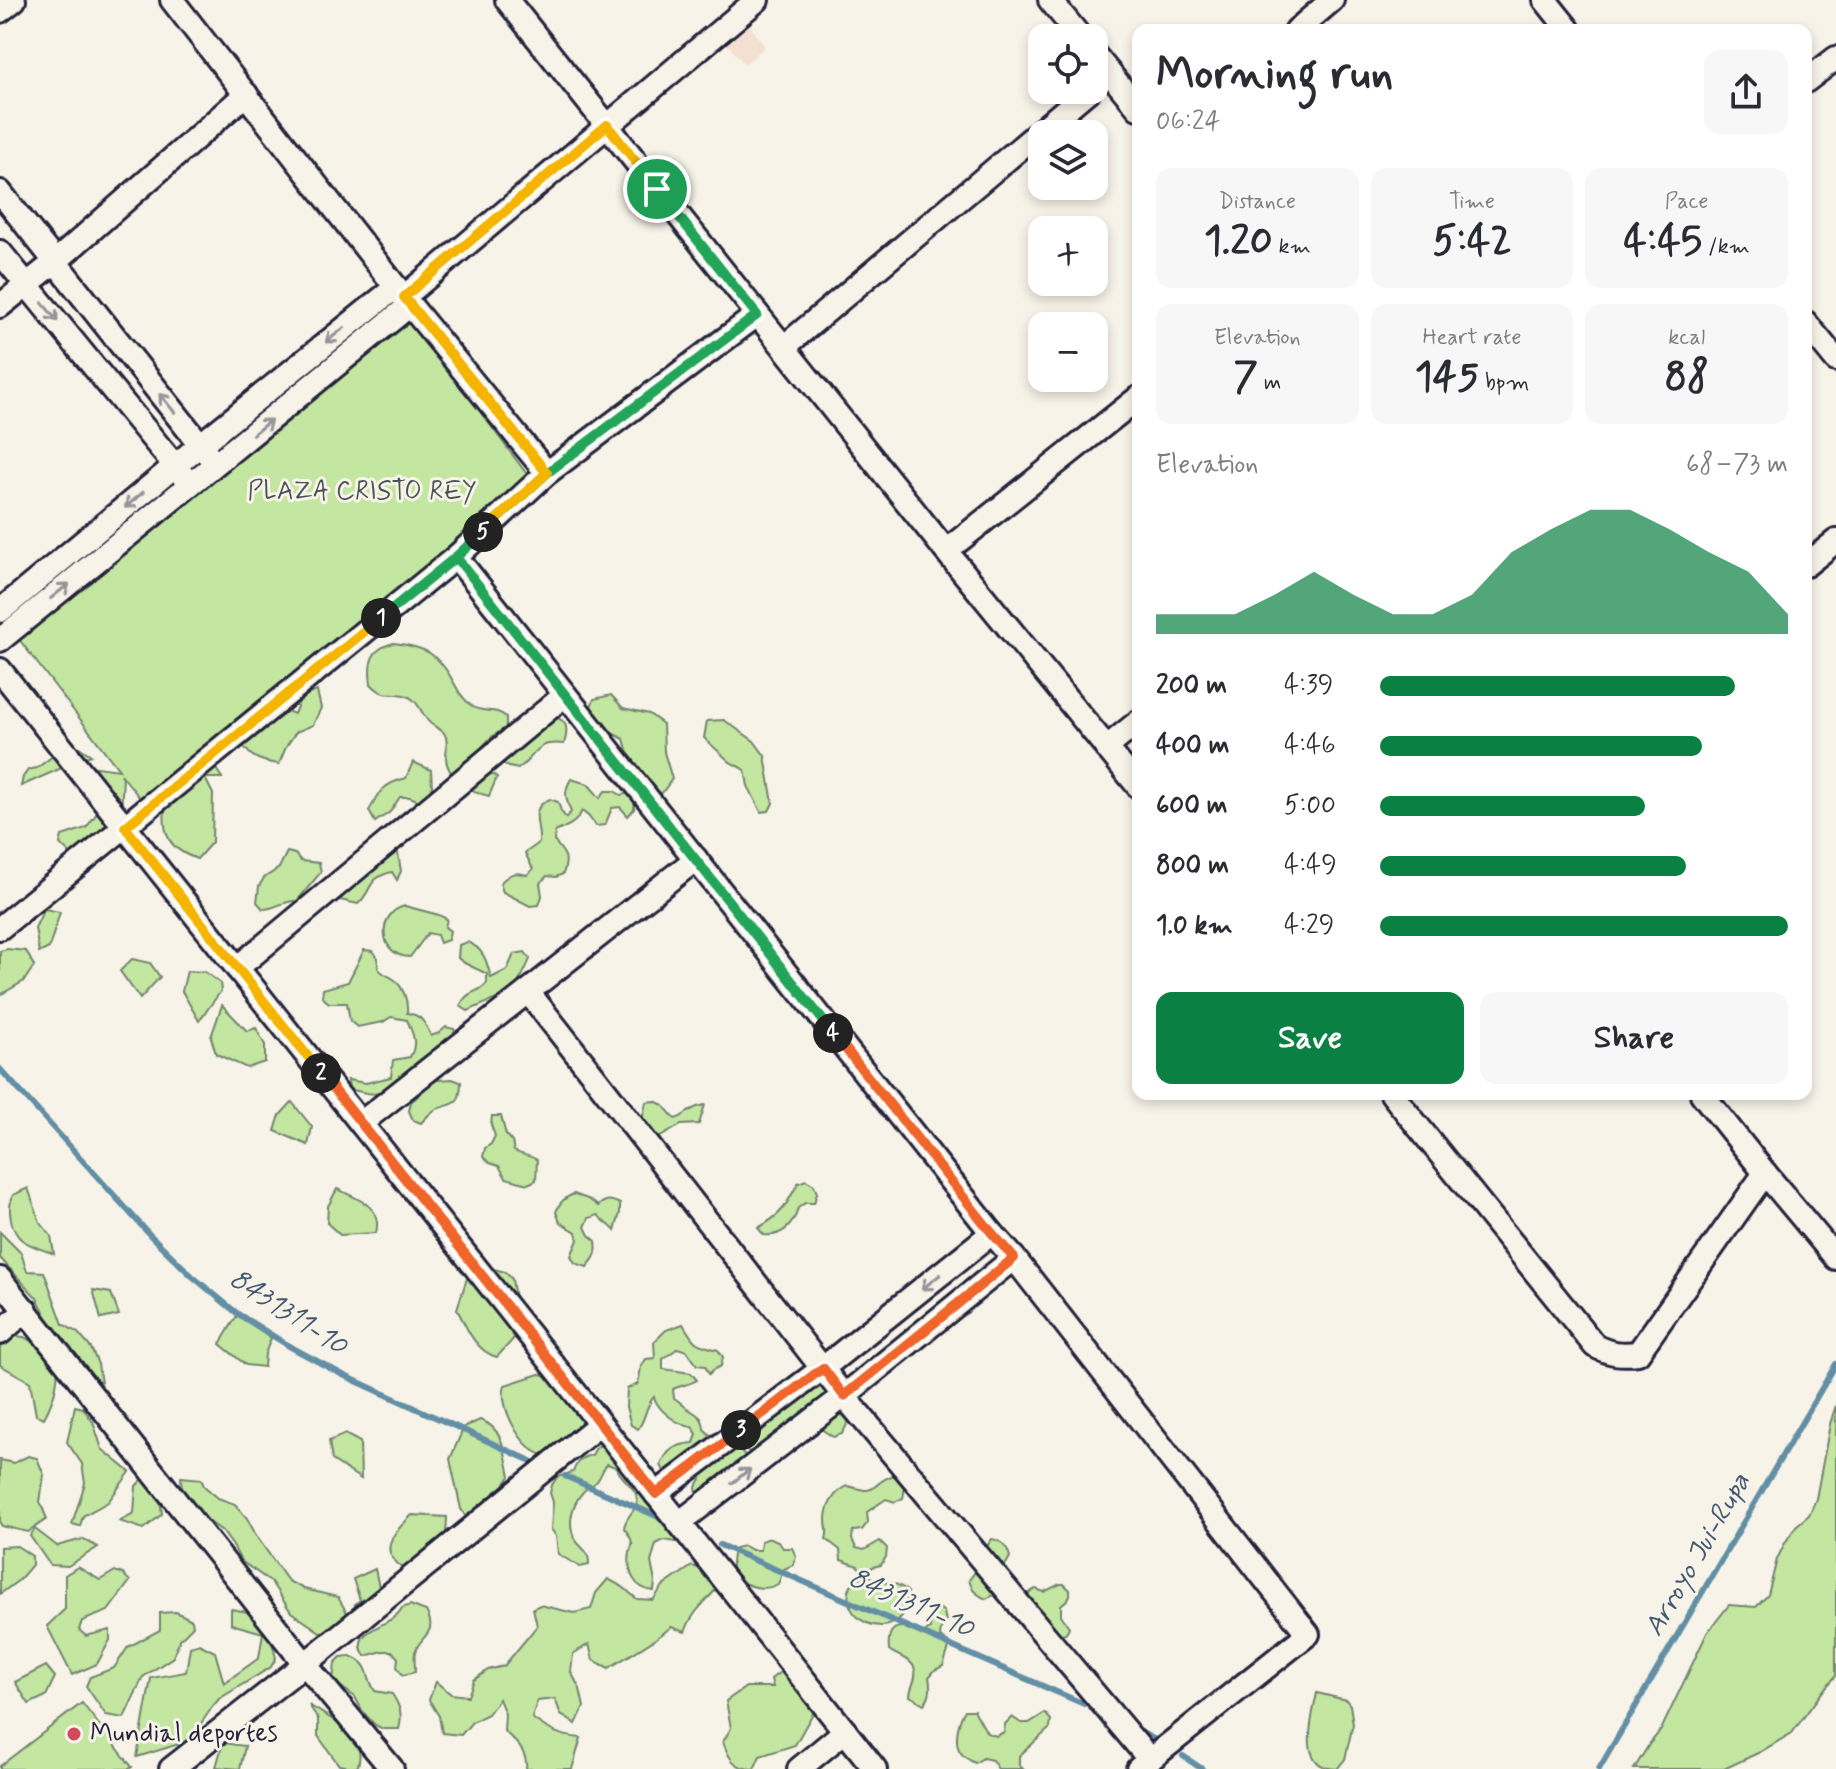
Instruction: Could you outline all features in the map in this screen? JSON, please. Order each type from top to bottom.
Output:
[{"type":"street","points":[[0,11],[14,0]]},
{"type":"street","points":[[172,0],[403,296],[547,473]]},
{"type":"street","points":[[507,0],[946,551],[1132,779]]},
{"type":"street","points":[[0,640],[216,464],[403,296],[757,0]]},
{"type":"street","points":[[1050,0],[1070,24]]},
{"type":"street","points":[[1304,24],[1332,0]]},
{"type":"street","points":[[1545,0],[1564,24]]},
{"type":"street","points":[[1812,76],[1836,58]]},
{"type":"street","points":[[1108,84],[1132,103]]},
{"type":"street","points":[[0,306],[55,262],[246,94]]},
{"type":"street","points":[[784,347],[1072,104]]},
{"type":"street","points":[[0,192],[216,464]]},
{"type":"street","points":[[0,252],[191,484]]},
{"type":"street","points":[[0,611],[200,445],[403,296]]},
{"type":"street","points":[[0,928],[456,557],[547,473],[757,315]]},
{"type":"street","points":[[1812,330],[1836,360]]},
{"type":"street","points":[[946,551],[1132,403]]},
{"type":"street","points":[[1812,560],[1836,541]]},
{"type":"street","points":[[456,557],[1014,1258],[1308,1634],[1144,1765],[844,1396],[529,993]]},
{"type":"street","points":[[0,670],[875,1769]]},
{"type":"street","points":[[237,968],[565,695]]},
{"type":"street","points":[[1106,748],[1132,727]]},
{"type":"street","points":[[361,1123],[696,859]]},
{"type":"street","points":[[1397,1100],[1595,1346],[1607,1353],[1638,1353],[1765,1173]]},
{"type":"street","points":[[1707,1100],[1836,1258]]},
{"type":"street","points":[[656,1494],[823,1368],[992,1233]]},
{"type":"street","points":[[679,1523],[844,1396],[1014,1258]]},
{"type":"street","points":[[0,1279],[392,1769]]},
{"type":"street","points":[[0,1333],[26,1310]]},
{"type":"street","points":[[171,1769],[600,1424]]},
{"type":"street","points":[[799,1769],[845,1731]]},
{"type":"shaded area","points":[[749,24],[765,47],[745,64],[727,44]]},
{"type":"green space","name":"PLAZA CRISTO REY","points":[[408,315],[538,489],[277,707],[294,714],[301,697],[317,691],[321,708],[313,725],[296,732],[279,764],[253,756],[236,736],[212,762],[222,778],[205,778],[213,794],[212,842],[197,859],[180,851],[169,840],[165,806],[146,806],[121,774],[121,810],[104,842],[73,857],[60,844],[62,836],[86,828],[102,806],[89,766],[119,770],[15,634]]},
{"type":"green space","points":[[394,643],[430,653],[442,664],[469,704],[506,717],[506,728],[484,744],[478,755],[481,767],[497,777],[489,796],[467,787],[450,771],[446,736],[429,722],[413,699],[384,693],[371,684],[373,657],[380,648]]},
{"type":"green space","points":[[611,695],[623,708],[649,714],[663,724],[664,752],[672,779],[662,793],[644,790],[637,784],[624,739],[600,727],[588,714],[594,699]]},
{"type":"green space","points":[[543,714],[564,722],[564,744],[541,747],[518,769],[501,762],[502,754]]},
{"type":"green space","points":[[724,720],[754,741],[765,756],[773,803],[769,811],[761,812],[748,786],[745,770],[730,762],[704,738],[707,721]]},
{"type":"green space","points":[[67,745],[76,745],[91,755],[21,786],[28,770],[37,768]]},
{"type":"green space","points":[[413,762],[431,770],[432,786],[426,804],[410,797],[400,797],[390,812],[375,822],[369,811],[376,798],[387,786],[406,778]]},
{"type":"green space","points":[[571,779],[588,784],[600,798],[605,791],[621,795],[629,793],[635,799],[634,809],[628,816],[620,807],[612,808],[605,825],[596,826],[582,811],[574,822],[555,832],[554,841],[566,860],[563,874],[547,876],[540,883],[542,896],[539,905],[530,906],[503,892],[500,883],[512,874],[527,875],[533,869],[525,853],[539,843],[539,807],[550,799],[558,802],[566,818],[571,812],[566,796]]},
{"type":"green space","points":[[390,847],[398,853],[401,871],[397,880],[392,872],[378,878],[358,904],[333,895],[352,857],[369,848]]},
{"type":"green space","points":[[287,852],[295,854],[301,861],[319,863],[321,872],[297,901],[263,909],[257,902],[259,886],[264,878],[279,868]]},
{"type":"green space","points":[[405,906],[447,919],[445,927],[450,931],[448,940],[440,943],[437,935],[428,933],[410,957],[399,955],[391,949],[385,933],[386,925],[389,916]]},
{"type":"green space","points":[[44,909],[60,912],[49,948],[39,953],[35,928]]},
{"type":"green space","points":[[467,942],[481,952],[491,978],[507,970],[514,954],[525,952],[530,959],[513,989],[468,1011],[460,1006],[467,996],[487,983],[487,974],[458,958],[459,945]]},
{"type":"green space","points":[[364,950],[373,951],[378,958],[378,968],[395,980],[403,991],[407,1013],[422,1020],[431,1036],[446,1027],[454,1029],[457,1037],[406,1077],[398,1078],[387,1089],[376,1094],[349,1089],[348,1080],[366,1083],[391,1077],[393,1060],[410,1057],[414,1047],[407,1020],[391,1017],[383,1022],[357,1027],[350,1021],[347,1003],[329,1003],[322,997],[323,989],[348,982]]},
{"type":"green space","points":[[0,951],[26,951],[34,966],[24,981],[0,995]]},
{"type":"green space","points":[[132,959],[150,963],[160,977],[140,999],[120,971]]},
{"type":"green space","points":[[187,971],[205,972],[220,983],[221,991],[199,1021],[182,991]]},
{"type":"green space","points":[[222,1005],[247,1031],[256,1028],[265,1045],[265,1062],[247,1068],[216,1054],[211,1037]]},
{"type":"green space","points":[[452,1079],[461,1082],[458,1100],[435,1110],[421,1123],[413,1120],[409,1111],[420,1087],[426,1081]]},
{"type":"green space","points":[[655,1101],[675,1119],[705,1105],[699,1124],[681,1125],[657,1139],[642,1120],[646,1102]]},
{"type":"green space","points":[[292,1102],[312,1127],[308,1145],[275,1131],[280,1115]]},
{"type":"green space","points":[[492,1116],[501,1116],[514,1151],[537,1160],[536,1180],[528,1184],[506,1178],[499,1166],[483,1157],[485,1148],[495,1136]]},
{"type":"green space","points":[[806,1180],[814,1185],[817,1193],[814,1203],[805,1203],[798,1208],[794,1220],[782,1232],[764,1235],[758,1228],[778,1214],[798,1183]]},
{"type":"green space","points":[[28,1188],[40,1222],[51,1236],[54,1254],[22,1240],[12,1225],[10,1206],[13,1195]]},
{"type":"green space","points":[[337,1189],[372,1209],[376,1216],[376,1233],[340,1235],[327,1223],[328,1206]]},
{"type":"green space","points":[[574,1194],[598,1206],[608,1200],[620,1204],[615,1231],[598,1215],[589,1218],[585,1227],[596,1241],[597,1249],[587,1267],[575,1263],[571,1256],[578,1240],[576,1232],[560,1222],[556,1212],[563,1201]]},
{"type":"green space","points":[[0,1232],[21,1253],[27,1271],[44,1272],[63,1324],[78,1333],[91,1348],[101,1383],[73,1360],[62,1346],[37,1298],[0,1258]]},
{"type":"green space","points":[[488,1264],[482,1266],[505,1272],[512,1279],[518,1318],[516,1336],[497,1357],[477,1344],[457,1309],[471,1266]]},
{"type":"green space","points":[[93,1290],[111,1293],[119,1315],[101,1319]]},
{"type":"green space","points":[[238,1314],[271,1338],[264,1367],[246,1365],[220,1344]]},
{"type":"green space","points":[[683,1324],[697,1343],[718,1350],[723,1357],[721,1366],[709,1374],[705,1366],[697,1365],[687,1351],[678,1348],[663,1359],[663,1369],[691,1373],[697,1380],[673,1389],[674,1398],[700,1417],[710,1435],[719,1434],[731,1448],[744,1454],[748,1466],[697,1495],[696,1487],[701,1479],[697,1463],[674,1474],[665,1473],[661,1465],[673,1448],[694,1443],[697,1434],[692,1427],[669,1416],[654,1397],[638,1429],[631,1425],[626,1407],[627,1389],[638,1384],[646,1359],[655,1358],[654,1342],[666,1330]]},
{"type":"green space","points":[[15,1336],[24,1337],[55,1354],[58,1370],[56,1387],[44,1418],[36,1415],[30,1382],[0,1365],[0,1345]]},
{"type":"green space","points":[[539,1374],[556,1377],[591,1418],[567,1454],[544,1455],[533,1450],[519,1435],[508,1414],[505,1385]]},
{"type":"green space","points":[[814,1385],[831,1393],[848,1413],[850,1419],[842,1434],[833,1437],[818,1427],[810,1437],[801,1436],[753,1456],[746,1449],[744,1440]]},
{"type":"green space","points":[[1836,1405],[1836,1676],[1792,1733],[1724,1769],[1634,1769],[1661,1730],[1707,1633],[1729,1605],[1756,1607],[1768,1595],[1777,1559],[1785,1543],[1796,1526],[1809,1515],[1816,1499]]},
{"type":"green space","points":[[75,1406],[83,1408],[93,1422],[102,1449],[130,1472],[108,1502],[83,1516],[80,1526],[72,1524],[85,1483],[82,1464],[67,1442]]},
{"type":"green space","points":[[480,1420],[499,1435],[510,1476],[494,1501],[475,1517],[466,1517],[461,1509],[450,1459],[464,1427]]},
{"type":"green space","points":[[345,1434],[360,1442],[361,1479],[332,1460],[329,1441]]},
{"type":"green space","points":[[604,1442],[630,1443],[636,1450],[682,1543],[664,1540],[656,1544],[651,1562],[654,1591],[636,1583],[631,1572],[629,1559],[632,1544],[624,1528],[637,1500],[634,1490],[616,1467],[607,1464],[598,1480],[579,1497],[574,1508],[571,1521],[573,1533],[586,1552],[589,1565],[580,1567],[558,1554],[556,1536],[551,1529],[552,1485],[557,1477],[573,1472],[580,1460],[592,1455]]},
{"type":"green space","points":[[28,1456],[37,1458],[44,1475],[40,1502],[47,1519],[28,1532],[0,1523],[0,1460],[14,1463]]},
{"type":"green space","points":[[148,1473],[157,1475],[162,1514],[144,1529],[119,1521],[134,1513],[136,1486]]},
{"type":"green space","points":[[896,1475],[904,1485],[903,1498],[895,1502],[886,1499],[867,1512],[868,1522],[862,1530],[853,1531],[856,1548],[864,1550],[880,1541],[887,1548],[881,1565],[872,1567],[869,1576],[898,1585],[908,1592],[905,1611],[897,1620],[877,1626],[857,1617],[851,1608],[848,1597],[851,1585],[859,1581],[863,1573],[858,1566],[841,1560],[840,1550],[826,1539],[826,1514],[832,1500],[843,1488],[870,1489]]},
{"type":"green space","points":[[181,1477],[201,1479],[204,1486],[218,1498],[235,1504],[288,1581],[304,1589],[338,1597],[347,1613],[338,1630],[320,1632],[291,1612],[271,1582],[241,1561],[222,1531],[192,1509],[182,1495]]},
{"type":"green space","points":[[412,1515],[447,1517],[446,1535],[411,1574],[395,1561],[389,1548],[393,1536]]},
{"type":"green space","points":[[35,1529],[57,1546],[83,1539],[98,1547],[68,1566],[50,1565],[30,1536]]},
{"type":"green space","points":[[770,1538],[778,1541],[783,1548],[792,1548],[796,1556],[793,1565],[784,1569],[778,1584],[762,1588],[736,1580],[732,1564],[735,1548],[744,1546],[760,1550],[761,1541]]},
{"type":"green space","points":[[992,1539],[1004,1545],[1010,1557],[998,1578],[994,1595],[986,1599],[975,1591],[969,1580],[975,1572],[983,1570],[986,1550]]},
{"type":"green space","points":[[17,1546],[32,1556],[32,1565],[0,1594],[0,1547]]},
{"type":"green space","points":[[692,1566],[708,1571],[717,1588],[695,1614],[685,1632],[671,1627],[609,1668],[593,1660],[589,1644],[573,1654],[571,1672],[580,1689],[584,1707],[576,1724],[561,1715],[555,1699],[537,1701],[532,1718],[555,1732],[581,1738],[572,1769],[526,1769],[523,1752],[504,1731],[505,1714],[499,1699],[488,1714],[472,1722],[461,1735],[442,1733],[439,1716],[429,1700],[436,1682],[451,1694],[468,1696],[474,1680],[488,1670],[504,1666],[537,1626],[533,1608],[540,1605],[574,1613],[591,1609],[596,1593],[608,1579],[637,1599],[653,1600],[663,1586]]},
{"type":"green space","points":[[78,1567],[100,1580],[115,1571],[130,1581],[108,1611],[82,1621],[79,1630],[86,1636],[110,1630],[110,1640],[97,1664],[72,1675],[47,1626],[65,1609],[65,1575]]},
{"type":"green space","points":[[375,1569],[380,1592],[354,1605],[360,1600],[353,1579]]},
{"type":"green space","points":[[1060,1584],[1070,1590],[1070,1595],[1061,1605],[1061,1615],[1069,1627],[1066,1633],[1060,1634],[1046,1625],[1045,1617],[1030,1604],[1028,1596],[1036,1589],[1044,1592]]},
{"type":"green space","points":[[410,1605],[426,1611],[430,1630],[417,1646],[415,1672],[403,1675],[397,1667],[398,1658],[392,1651],[365,1656],[361,1647],[366,1634]]},
{"type":"green space","points":[[937,1606],[944,1612],[946,1621],[940,1637],[949,1648],[943,1666],[929,1677],[930,1691],[924,1704],[910,1696],[915,1677],[914,1666],[889,1650],[889,1641],[890,1634],[897,1628],[922,1633],[930,1629],[931,1612]]},
{"type":"green space","points":[[231,1609],[265,1615],[276,1658],[271,1667],[219,1699],[189,1741],[137,1757],[151,1678],[186,1672],[190,1647],[199,1644],[215,1652],[224,1683],[259,1658],[263,1633],[231,1624]]},
{"type":"green space","points":[[176,1612],[192,1620],[193,1626],[180,1639],[173,1657],[143,1677],[124,1718],[106,1715],[86,1686],[90,1677],[114,1668],[128,1647],[160,1630],[160,1613]]},
{"type":"green space","points":[[350,1656],[365,1666],[375,1691],[392,1694],[400,1711],[399,1729],[383,1729],[375,1725],[355,1697],[333,1681],[335,1663],[341,1657]]},
{"type":"green space","points":[[46,1666],[55,1677],[46,1696],[29,1704],[15,1682]]},
{"type":"green space","points":[[784,1669],[817,1706],[795,1745],[760,1756],[754,1769],[737,1765],[723,1742],[731,1728],[726,1701],[746,1687],[773,1687],[771,1679]]},
{"type":"green space","points":[[1317,1693],[1346,1700],[1350,1705],[1353,1724],[1345,1759],[1337,1769],[1324,1767],[1311,1752],[1310,1728]]},
{"type":"green space","name":"Mundial deportes","points":[[82,1703],[132,1767],[0,1769],[0,1766]]},
{"type":"green space","points":[[309,1705],[337,1723],[353,1738],[360,1757],[357,1768],[339,1765],[318,1736],[318,1719]]},
{"type":"green space","points":[[965,1710],[974,1710],[987,1733],[996,1736],[1004,1732],[1005,1724],[1012,1717],[1021,1723],[1029,1723],[1045,1713],[1051,1720],[1050,1728],[1019,1756],[1019,1765],[1023,1769],[998,1769],[992,1760],[983,1758],[975,1763],[959,1750],[958,1729]]},
{"type":"green space","points":[[223,1743],[245,1746],[240,1769],[216,1767]]},
{"type":"waterway","name":"8431311-10","points":[[0,1069],[150,1235],[192,1276],[238,1314],[343,1375],[531,1461]]},
{"type":"waterway","name":"Arroyo Jui-Rupa","points":[[1599,1769],[1836,1364]]},
{"type":"waterway","name":"8431311-10","points":[[565,1476],[668,1521]]},
{"type":"waterway","name":"8431311-10","points":[[720,1545],[1084,1704]]},
{"type":"waterway","name":"8431311-10","points":[[1138,1731],[1163,1744]]},
{"type":"waterway","name":"8431311-10","points":[[1183,1756],[1202,1769]]},
{"type":"place","name":"Mundial deportes","points":[[74,1734]]},
{"type":"route","points":[[657,189],[607,125],[404,297],[547,473],[502,515],[456,557],[1014,1258],[844,1396],[823,1368],[656,1494],[125,827],[456,557],[547,473],[757,315],[657,189]]}]
